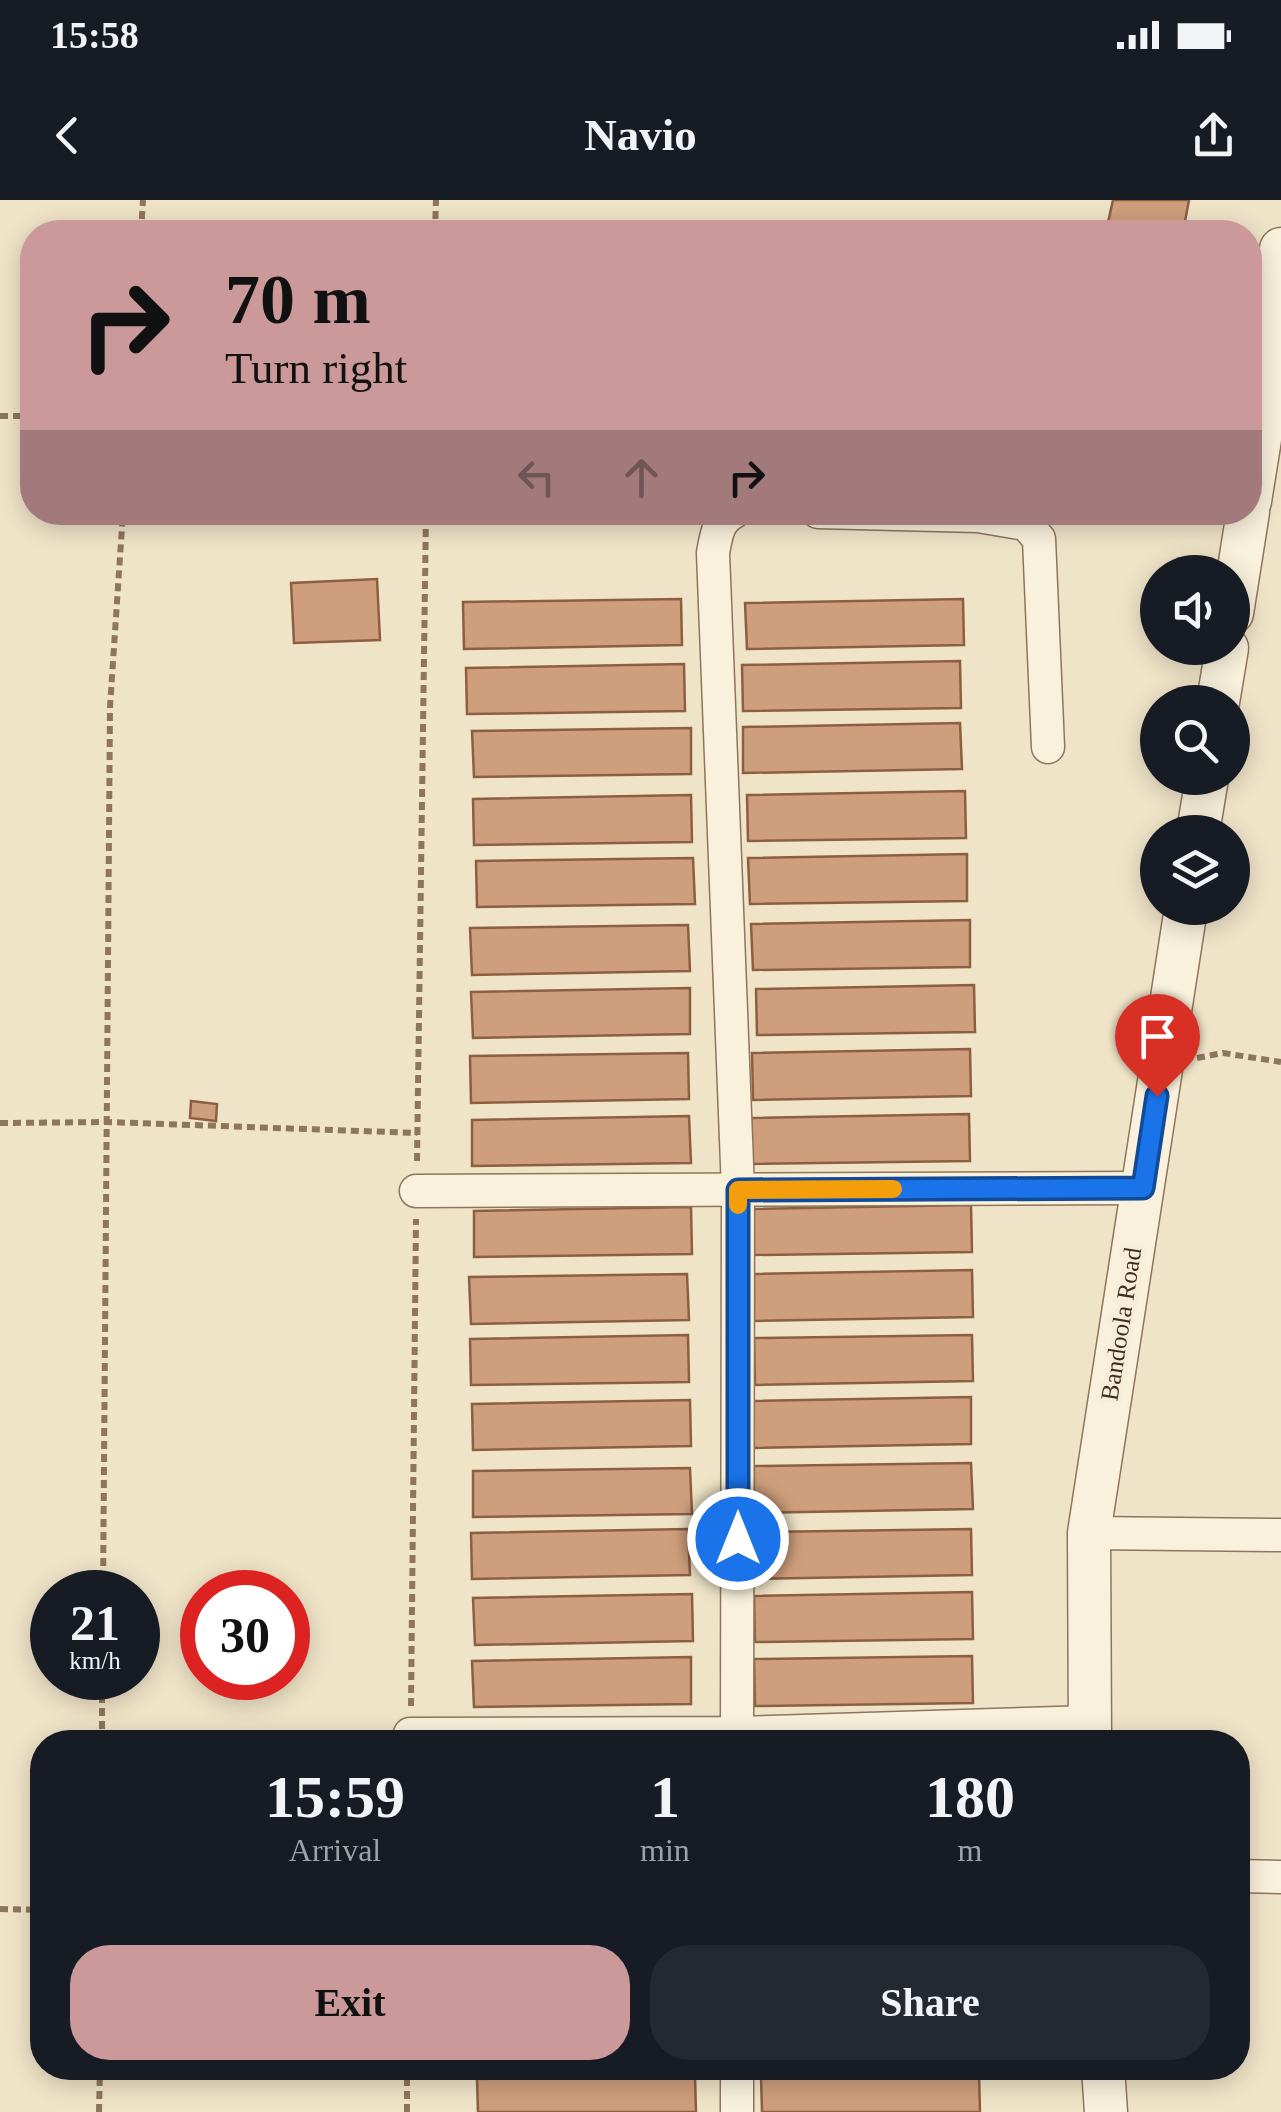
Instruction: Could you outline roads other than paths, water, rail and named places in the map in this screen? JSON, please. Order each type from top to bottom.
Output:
[{"type":"street","points":[[1262,465],[1270,441],[1281,249]]},
{"type":"street","points":[[720,525],[713,552],[738,1190],[737,1730]]},
{"type":"street","points":[[1025,525],[1039,539],[1048,747]]},
{"type":"street","points":[[1241,555],[1246,525]]},
{"type":"street","name":"Bandoola Road","points":[[1090,1730],[1089,1532],[1183,925]]},
{"type":"street","points":[[416,1191],[1143,1188]]},
{"type":"street","points":[[1089,1532],[1281,1535]]},
{"type":"street","points":[[1250,1876],[1281,1877]]},
{"type":"street","points":[[736,2080],[736,2112]]},
{"type":"street","points":[[1104,2080],[1106,2112]]}]
